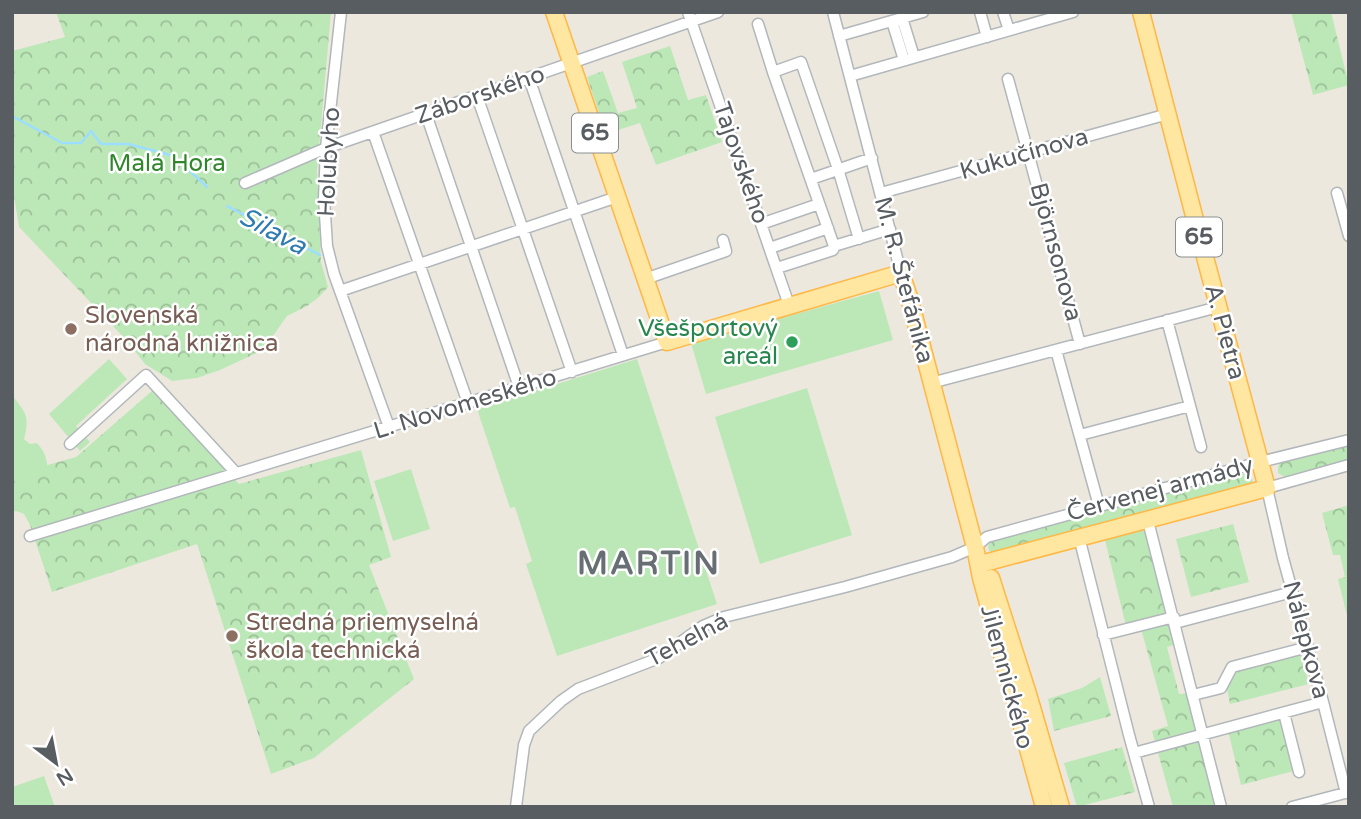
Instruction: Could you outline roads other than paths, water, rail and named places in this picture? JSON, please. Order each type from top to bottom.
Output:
[{"type":"main road","name":"65","points":[[554,12],[667,342]]},
{"type":"main road","name":"A. Pietra","points":[[1141,12],[1267,488]]},
{"type":"main road","name":"L. Novomeského","points":[[667,342],[901,273]]},
{"type":"main road","name":"M. R. Štefánika","points":[[901,273],[975,547]]},
{"type":"main road","name":"Červenej armády","points":[[988,562],[1267,488]]},
{"type":"main road","points":[[975,547],[988,562]]},
{"type":"main road","name":"Jilemnického","points":[[975,547],[981,578],[1044,807]]},
{"type":"main road","name":"Jilemnického","points":[[988,562],[1060,806]]},
{"type":"street","name":"Holubyho","points":[[341,12],[326,148],[326,236],[330,262],[389,427]]},
{"type":"street","name":"Záborského","points":[[245,183],[326,148],[571,64],[690,17],[718,12]]},
{"type":"street","name":"M. R. Štefánika","points":[[833,12],[901,273]]},
{"type":"street","points":[[839,36],[923,12]]},
{"type":"street","points":[[980,12],[987,37]]},
{"type":"street","points":[[1003,12],[1009,30]]},
{"type":"street","points":[[850,76],[1073,12]]},
{"type":"street","name":"Tajovského","points":[[690,17],[789,305]]},
{"type":"street","points":[[897,19],[909,59]]},
{"type":"street","points":[[758,24],[834,246]]},
{"type":"street","points":[[773,72],[801,62],[859,239]]},
{"type":"street","points":[[529,78],[623,355]]},
{"type":"street","name":"Björnsonova","points":[[1008,79],[1080,344]]},
{"type":"street","points":[[477,96],[572,372]]},
{"type":"street","points":[[426,114],[519,387]]},
{"type":"street","name":"Kukučínova","points":[[881,194],[1168,114]]},
{"type":"street","points":[[373,132],[468,403]]},
{"type":"street","points":[[811,179],[872,158]]},
{"type":"street","points":[[1337,193],[1349,236]]},
{"type":"street","points":[[341,291],[617,197]]},
{"type":"street","points":[[761,224],[819,204]]},
{"type":"street","points":[[770,248],[828,228]]},
{"type":"street","points":[[776,268],[890,229]]},
{"type":"street","points":[[645,279],[726,251],[723,240]]},
{"type":"street","points":[[931,383],[1218,307]]},
{"type":"street","points":[[1167,320],[1201,447]]},
{"type":"street","name":"L. Novomeského","points":[[30,536],[667,342]]},
{"type":"street","points":[[1056,350],[1099,506]]},
{"type":"street","points":[[70,444],[146,375],[236,473]]},
{"type":"street","points":[[1080,435],[1190,406]]},
{"type":"street","name":"Červenej armády","points":[[975,547],[987,537],[1349,440]]},
{"type":"street","name":"Červenej armády","points":[[1267,488],[1349,465]]},
{"type":"street","name":"Nálepkova","points":[[1267,488],[1292,592],[1347,792]]},
{"type":"street","points":[[1146,520],[1175,620],[1221,807]]},
{"type":"street","points":[[1079,537],[1149,807]]},
{"type":"street","name":"Tehelná","points":[[516,807],[524,745],[529,731],[578,689],[659,658],[703,626],[724,617],[952,557],[975,547]]},
{"type":"street","points":[[1103,635],[1292,592]]},
{"type":"street","points":[[1193,695],[1221,688],[1232,667],[1308,647]]},
{"type":"street","points":[[1134,753],[1323,702]]},
{"type":"street","points":[[1284,713],[1299,772]]},
{"type":"street","points":[[1292,807],[1347,792]]},
{"type":"waterway","name":"Silava","points":[[12,116],[62,143],[81,143],[91,131],[101,144],[128,144],[174,156],[207,187]]},
{"type":"waterway","name":"Silava","points":[[227,206],[320,255]]},
{"type":"place","name":"Slovenská národná knižnica","points":[[71,329]]},
{"type":"place","name":"Všešportový areál","points":[[792,342]]},
{"type":"place","name":"Stredná priemyselná škola technická","points":[[232,636]]},
{"type":"district","name":"MARTIN","points":[[649,564]]},
{"type":"park label","name":"Malá Hora","points":[[167,163]]}]
